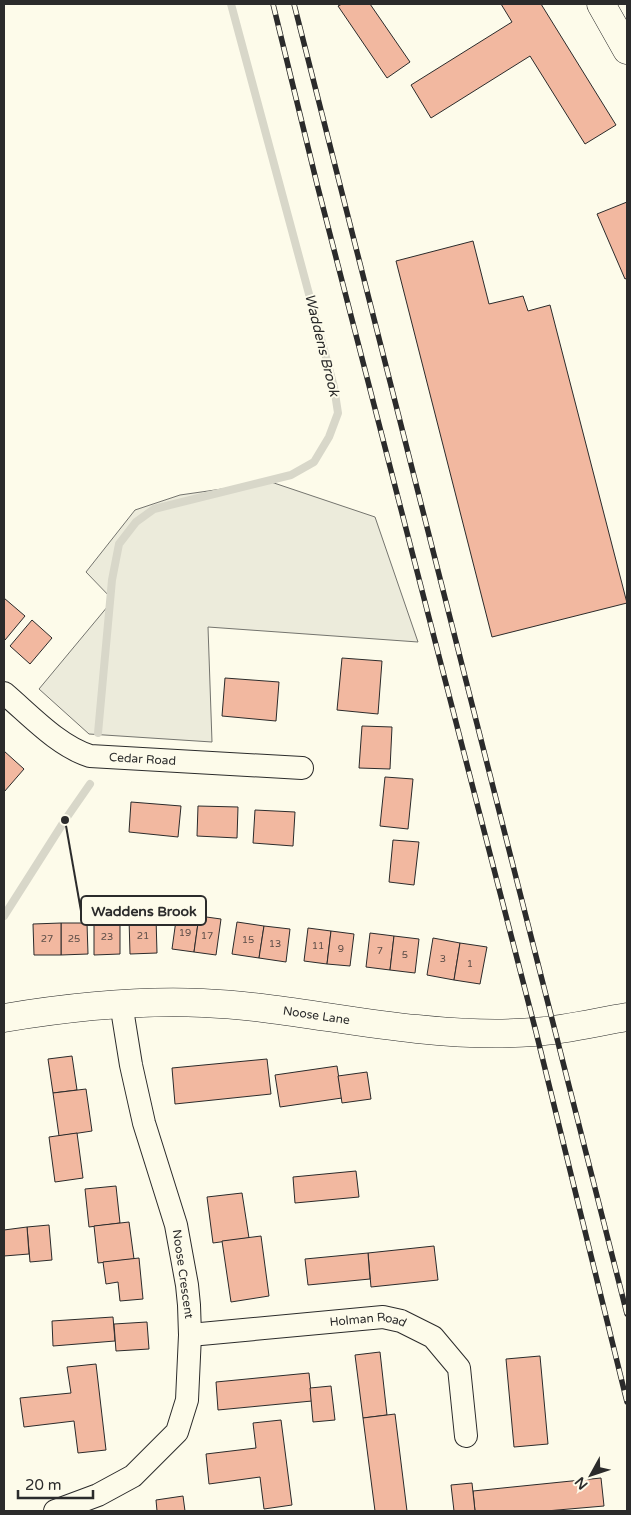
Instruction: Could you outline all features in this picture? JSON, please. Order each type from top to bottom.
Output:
[{"type":"main road","points":[[601,4],[627,50]]},
{"type":"main road","name":"Noose Lane","points":[[4,1018],[57,1009],[121,1003],[204,1003],[417,1029],[469,1032],[536,1032],[627,1017]]},
{"type":"street","name":"Cedar Road","points":[[4,693],[64,744],[76,752],[90,756],[302,768]]},
{"type":"street","name":"Noose Crescent","points":[[55,1511],[98,1495],[132,1476],[177,1432],[187,1400],[190,1335],[189,1305],[176,1225],[144,1123],[131,1065],[121,1003]]},
{"type":"street","name":"Holman Road","points":[[190,1335],[383,1317],[401,1321],[433,1337],[459,1368],[466,1436]]},
{"type":"shaded area","points":[[271,482],[375,517],[418,642],[208,627],[212,742],[89,734],[39,689],[113,600],[86,572],[135,510],[180,495]]},
{"type":"building","points":[[342,4],[370,4],[410,62],[387,78],[338,6]]},
{"type":"building","points":[[501,4],[541,4],[616,125],[585,144],[530,56],[431,118],[411,85],[512,22]]},
{"type":"building","points":[[627,202],[627,278],[625,279],[597,214]]},
{"type":"building","points":[[473,241],[489,304],[523,296],[528,311],[550,305],[627,603],[492,637],[396,261]]},
{"type":"building","points":[[4,598],[25,616],[5,640],[4,639]]},
{"type":"building","points":[[32,620],[52,638],[30,664],[10,646]]},
{"type":"building","points":[[342,658],[382,661],[378,714],[337,710]]},
{"type":"building","points":[[225,678],[279,682],[276,721],[222,716]]},
{"type":"building","points":[[362,726],[392,727],[390,769],[359,768]]},
{"type":"building","points":[[4,751],[24,769],[4,792]]},
{"type":"building","points":[[385,777],[413,779],[408,829],[380,826]]},
{"type":"building","points":[[131,802],[181,806],[178,837],[129,832]]},
{"type":"building","points":[[198,806],[238,807],[237,838],[197,836]]},
{"type":"building","points":[[255,810],[295,812],[293,846],[253,843]]},
{"type":"building","points":[[393,840],[419,842],[414,885],[389,882]]},
{"type":"building","points":[[177,913],[199,916],[194,952],[172,949]]},
{"type":"building","points":[[199,916],[221,919],[216,955],[194,952]]},
{"type":"building","points":[[129,918],[156,918],[157,953],[130,954]]},
{"type":"building","points":[[94,919],[120,919],[120,954],[94,955]]},
{"type":"building","points":[[237,922],[264,926],[259,958],[232,954]]},
{"type":"building","points":[[61,923],[87,923],[88,954],[61,955]]},
{"type":"building","points":[[61,923],[61,955],[34,955],[33,924]]},
{"type":"building","points":[[264,926],[290,929],[286,962],[259,958]]},
{"type":"building","points":[[308,928],[331,931],[327,964],[304,961]]},
{"type":"building","points":[[331,931],[354,934],[350,966],[327,964]]},
{"type":"building","points":[[370,933],[394,936],[390,970],[366,967]]},
{"type":"building","points":[[394,936],[419,939],[415,973],[390,970]]},
{"type":"building","points":[[433,938],[460,943],[454,980],[427,975]]},
{"type":"building","points":[[460,943],[487,947],[480,984],[454,980]]},
{"type":"building","points":[[72,1056],[77,1090],[53,1093],[48,1059]]},
{"type":"building","points":[[267,1059],[271,1094],[175,1104],[172,1068]]},
{"type":"building","points":[[337,1066],[342,1098],[280,1107],[275,1075]]},
{"type":"building","points":[[367,1072],[371,1099],[342,1103],[338,1076]]},
{"type":"building","points":[[86,1089],[92,1131],[59,1136],[53,1093]]},
{"type":"building","points":[[77,1133],[83,1178],[55,1182],[49,1137]]},
{"type":"building","points":[[356,1171],[359,1197],[295,1203],[293,1177]]},
{"type":"building","points":[[116,1186],[120,1223],[89,1227],[85,1189]]},
{"type":"building","points":[[242,1193],[249,1238],[213,1243],[207,1197]]},
{"type":"building","points":[[129,1222],[134,1259],[98,1263],[94,1226]]},
{"type":"building","points":[[49,1225],[52,1260],[30,1262],[27,1227]]},
{"type":"building","points":[[27,1227],[29,1254],[4,1256],[4,1230]]},
{"type":"building","points":[[261,1236],[269,1296],[231,1302],[222,1241]]},
{"type":"building","points":[[434,1246],[438,1280],[371,1287],[368,1253]]},
{"type":"building","points":[[368,1253],[370,1279],[308,1285],[305,1259]]},
{"type":"building","points":[[139,1258],[143,1299],[120,1301],[118,1282],[106,1284],[103,1262]]},
{"type":"building","points":[[113,1317],[115,1341],[53,1346],[52,1321]]},
{"type":"building","points":[[147,1322],[149,1349],[116,1351],[114,1324]]},
{"type":"building","points":[[380,1352],[387,1415],[363,1418],[355,1355]]},
{"type":"building","points":[[540,1356],[548,1444],[514,1447],[506,1359]]},
{"type":"building","points":[[96,1364],[106,1450],[78,1453],[74,1421],[24,1427],[20,1398],[71,1393],[67,1367]]},
{"type":"building","points":[[309,1373],[312,1401],[218,1410],[216,1382]]},
{"type":"building","points":[[331,1386],[335,1420],[313,1422],[310,1388]]},
{"type":"building","points":[[395,1414],[407,1511],[375,1511],[363,1418]]},
{"type":"building","points":[[281,1420],[292,1505],[264,1509],[260,1477],[209,1484],[206,1454],[256,1448],[253,1423]]},
{"type":"building","points":[[601,1478],[604,1506],[546,1511],[475,1511],[473,1491]]},
{"type":"building","points":[[472,1483],[475,1511],[454,1511],[451,1485]]},
{"type":"building","points":[[183,1496],[185,1511],[157,1511],[156,1500]]},
{"type":"waterway","name":"Waddens Brook","points":[[98,733],[112,580],[119,544],[136,522],[154,509],[291,475],[314,462],[329,437],[338,413],[334,387],[231,4]]},
{"type":"waterway","name":"Waddens Brook","points":[[4,916],[90,784]]},
{"type":"railway","points":[[273,4],[317,184],[536,1032],[627,1402]]},
{"type":"railway","points":[[294,4],[627,1314]]},
{"type":"place","name":"Waddens Brook","points":[[65,820]]}]
